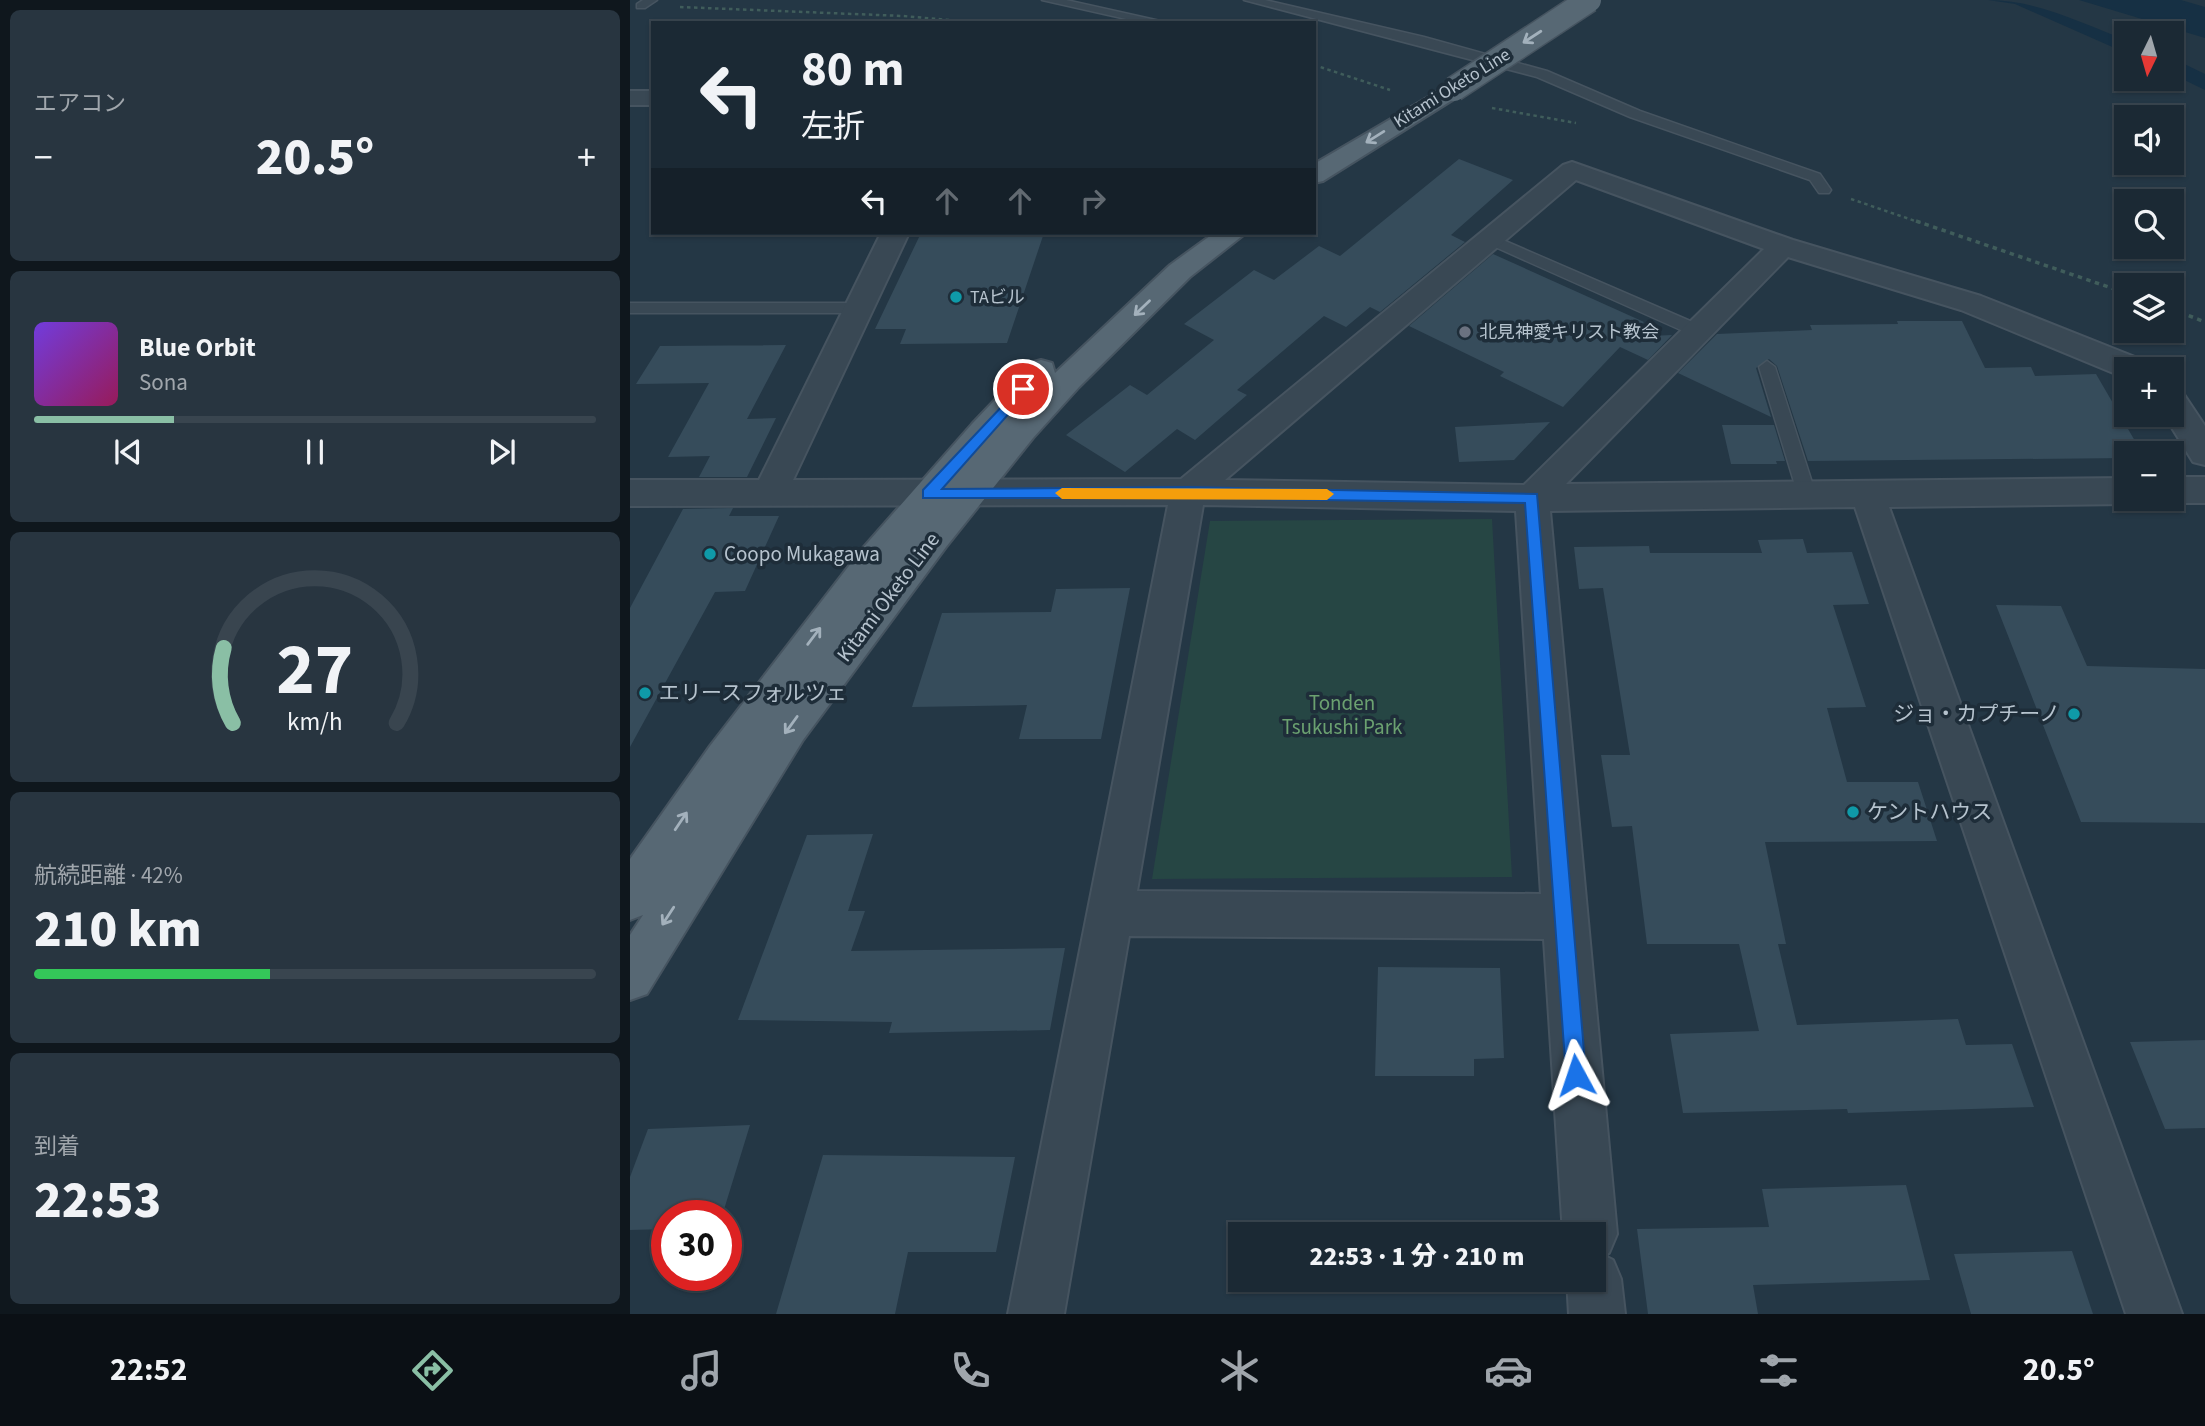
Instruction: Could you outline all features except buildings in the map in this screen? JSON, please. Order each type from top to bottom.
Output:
[{"type":"main road","name":"Kitami Oketo Line","points":[[1316,174],[1552,0]]},
{"type":"main road","name":"Kitami Oketo Line","points":[[1450,77],[1589,0]]},
{"type":"main road","name":"Kitami Oketo Line","points":[[1316,149],[1413,87]]},
{"type":"main road","name":"Kitami Oketo Line","points":[[630,898],[732,745],[889,538],[991,422],[1056,355],[1161,257],[1191,235]]},
{"type":"main road","name":"Kitami Oketo Line","points":[[630,977],[789,727],[969,494],[1068,379],[1180,271],[1229,235]]},
{"type":"street","points":[[630,98],[651,97]]},
{"type":"street","points":[[1036,1314],[1188,492],[1572,170],[1783,246],[1971,303],[2114,361]]},
{"type":"street","points":[[770,493],[894,235]]},
{"type":"street","points":[[1589,1222],[1532,498],[1783,246]]},
{"type":"street","points":[[2184,420],[2205,453]]},
{"type":"street","points":[[2184,491],[2205,490]]},
{"type":"street","points":[[630,494],[1188,492],[1532,498],[2114,491]]},
{"type":"street","points":[[1867,493],[2154,1314]]},
{"type":"street","points":[[1110,913],[1563,917]]},
{"type":"street","points":[[1595,1292],[1597,1314]]},
{"type":"lane","points":[[1048,0],[1153,21]]},
{"type":"lane","points":[[1250,0],[1420,40],[1542,74],[1635,114],[1815,177],[1824,190]]},
{"type":"lane","points":[[1489,239],[1698,331]]},
{"type":"lane","points":[[630,308],[858,307]]},
{"type":"lane","points":[[1767,367],[1807,495]]},
{"type":"path","points":[[646,3],[839,12],[958,21]]},
{"type":"path","points":[[1316,65],[1413,87]]},
{"type":"path","points":[[2184,314],[2205,322]]},
{"type":"green space","name":"Tonden Tsukushi Park","points":[[1492,519],[1512,877],[1152,879],[1210,521]]},
{"type":"water","points":[[1988,0],[2024,4],[2075,20],[2114,35],[2114,48],[2015,4]]},
{"type":"water","points":[[2079,0],[2181,0],[2205,7],[2205,38],[2184,32],[2184,21],[2149,21]]},
{"type":"water","points":[[2184,64],[2205,74],[2205,90],[2184,80]]},
{"type":"slow traffic","points":[[1062,493],[1327,494]]},
{"type":"place","name":"TAビル","points":[[956,297]]},
{"type":"place","name":"北見神愛キリスト教会","points":[[1465,332]]},
{"type":"place","name":"Coopo Mukagawa","points":[[710,554]]},
{"type":"place","name":"エリースフォルツェ","points":[[645,693]]},
{"type":"place","name":"ジョ・カプチーノ","points":[[2074,714]]},
{"type":"place","name":"ケントハウス","points":[[1853,812]]},
{"type":"route","points":[[1023,389],[928,494],[1188,492],[1532,498],[1576,1075]]}]
